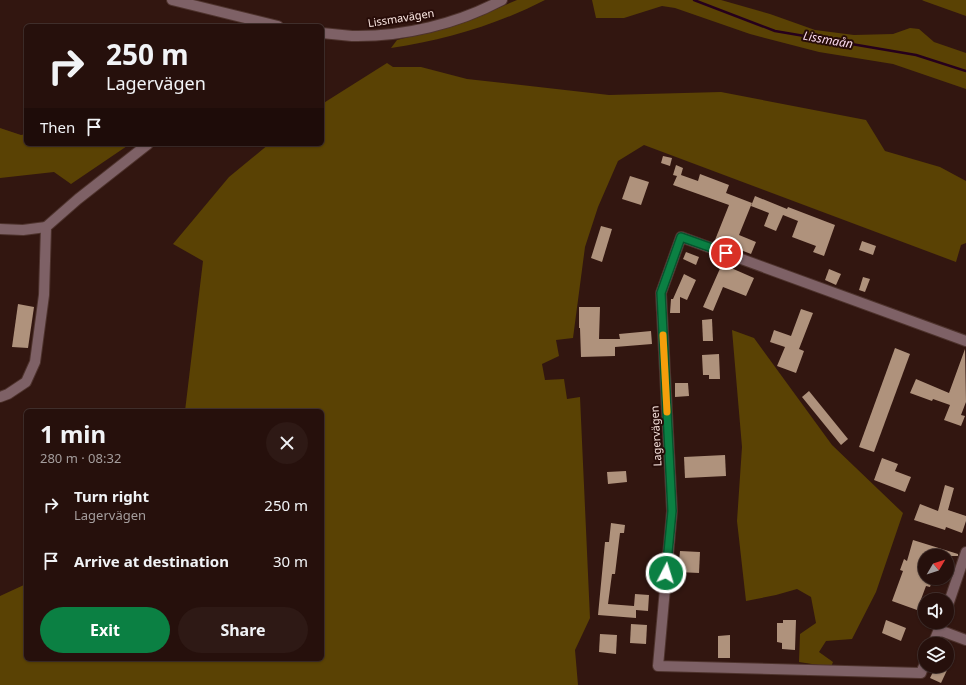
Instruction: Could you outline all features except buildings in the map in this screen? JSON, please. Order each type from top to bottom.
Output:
[{"type":"street","points":[[172,0],[270,24]]},
{"type":"street","name":"Lissmavägen","points":[[324,33],[352,36],[381,35],[417,30],[452,21],[492,6],[502,0]]},
{"type":"street","points":[[0,230],[23,230],[46,227],[78,199],[145,146]]},
{"type":"street","points":[[0,397],[8,394],[26,382],[35,362],[44,295],[46,227]]},
{"type":"street","name":"Lagervägen","points":[[918,673],[658,666],[672,511],[661,293],[681,237],[966,341]]},
{"type":"street","points":[[952,593],[966,552]]},
{"type":"street","points":[[946,629],[966,640]]},
{"type":"shaded area","points":[[517,0],[545,0],[508,17],[451,36],[391,48],[397,40],[465,22]]},
{"type":"shaded area","points":[[592,0],[721,0],[770,14],[815,30],[854,35],[893,34],[910,28],[919,29],[934,42],[966,53],[966,89],[893,64],[819,52],[750,34],[675,8],[662,6],[624,18],[596,18]]},
{"type":"shaded area","points":[[922,0],[966,0],[966,16],[924,1]]},
{"type":"shaded area","points":[[387,63],[393,67],[421,67],[467,79],[609,95],[721,92],[866,120],[885,151],[940,167],[966,181],[966,243],[961,245],[956,262],[644,145],[618,161],[598,207],[585,247],[573,338],[556,340],[559,356],[542,364],[545,380],[564,379],[567,399],[580,397],[590,618],[575,650],[578,685],[0,685],[0,596],[24,585],[24,661],[324,661],[324,409],[185,409],[203,261],[173,244],[229,177],[267,146],[324,146],[324,103]]},
{"type":"shaded area","points":[[0,128],[21,135],[24,134],[24,146],[127,146],[71,184],[54,172],[0,178]]},
{"type":"shaded area","points":[[732,330],[754,338],[832,445],[903,513],[876,592],[852,639],[826,641],[819,652],[833,662],[831,667],[799,662],[800,634],[816,623],[811,597],[797,589],[746,601],[737,521],[742,447]]},
{"type":"waterway","name":"Lissmaån","points":[[694,0],[775,31],[916,55],[966,71]]},
{"type":"slow traffic","points":[[663,335],[667,412]]},
{"type":"route","points":[[666,573],[672,511],[661,293],[681,237],[726,253]]}]
